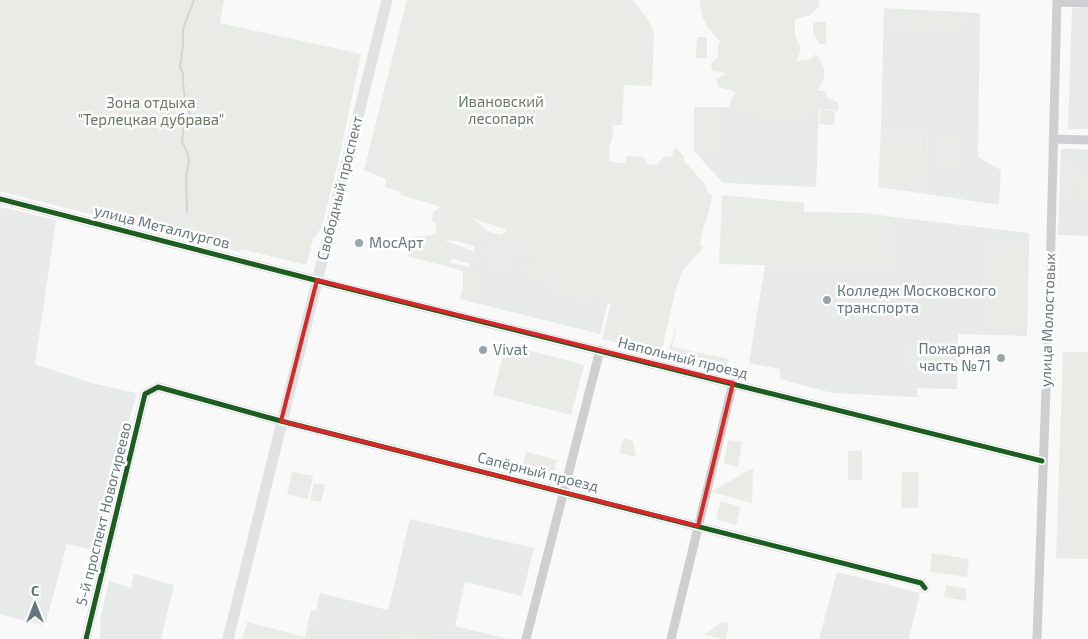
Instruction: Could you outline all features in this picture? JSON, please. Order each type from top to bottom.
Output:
[{"type":"main road","name":"Свободный проспект","points":[[228,639],[281,421],[388,0]]},
{"type":"street","points":[[1057,1],[1088,3]]},
{"type":"street","name":"улица Молостовых","points":[[1037,639],[1057,1]]},
{"type":"street","points":[[1053,139],[1088,140]]},
{"type":"street","name":"улица Металлургов","points":[[0,199],[318,280]]},
{"type":"street","name":"Напольный проезд","points":[[318,280],[1042,461]]},
{"type":"street","points":[[526,639],[600,350]]},
{"type":"street","points":[[670,639],[733,383]]},
{"type":"street","name":"Сапёрный проезд","points":[[145,394],[158,387],[281,421],[921,583],[926,588]]},
{"type":"street","name":"5-й проспект Новогиреево","points":[[86,639],[145,394]]},
{"type":"highlighted area","points":[[317,280],[733,383],[698,526],[281,421]]},
{"type":"shaded area","points":[[884,8],[980,13],[978,157],[1001,170],[999,205],[926,194],[928,129],[881,128]]},
{"type":"shaded area","points":[[1072,8],[1088,8],[1088,129],[1068,129]]},
{"type":"shaded area","points":[[694,107],[819,109],[816,187],[723,183],[694,151]]},
{"type":"shaded area","points":[[1061,149],[1088,149],[1088,236],[1058,235]]},
{"type":"shaded area","points":[[0,207],[56,220],[35,364],[91,383],[137,393],[109,485],[94,550],[67,544],[45,626],[0,614]]},
{"type":"shaded area","points":[[894,217],[1029,233],[1027,336],[958,334],[957,389],[917,388],[917,397],[832,393],[780,379],[780,369],[749,363],[765,265],[894,268]]},
{"type":"shaded area","points":[[480,229],[617,267],[600,334],[460,299]]},
{"type":"shaded area","points":[[410,519],[534,548],[522,596],[465,582],[455,626],[509,639],[309,639],[320,593],[388,610]]},
{"type":"shaded area","points":[[837,572],[920,593],[909,639],[819,639]]},
{"type":"shaded area","points":[[134,574],[174,585],[161,639],[100,639],[101,616],[109,581],[131,588]]},
{"type":"green space","name":"Зона отдыха \"Терлецкая дубрава\"","points":[[0,0],[224,0],[220,23],[361,54],[339,159],[322,226],[315,238],[314,236],[306,265],[241,249],[240,252],[0,191]]},
{"type":"green space","name":"Ивановский лесопарк","points":[[407,0],[633,0],[647,18],[654,33],[652,86],[624,85],[622,125],[612,125],[613,133],[609,162],[625,163],[627,156],[644,157],[647,164],[656,165],[664,157],[672,156],[675,147],[684,156],[684,161],[706,185],[708,193],[710,192],[712,196],[700,244],[703,248],[683,270],[676,288],[661,353],[602,339],[611,304],[603,302],[604,284],[596,299],[586,300],[566,296],[550,289],[546,280],[518,270],[519,266],[538,266],[536,257],[513,252],[508,255],[508,258],[513,263],[510,269],[497,269],[488,265],[485,250],[488,244],[499,244],[500,236],[508,230],[469,217],[479,223],[491,237],[482,241],[479,248],[457,241],[444,240],[475,252],[483,267],[453,259],[449,262],[469,267],[480,273],[477,295],[463,293],[463,272],[407,256],[410,251],[408,246],[410,238],[435,234],[437,226],[432,220],[433,212],[441,207],[402,195],[400,192],[385,187],[386,179],[364,170]]},
{"type":"green space","points":[[700,0],[818,0],[820,6],[810,15],[795,19],[795,37],[801,47],[797,61],[808,60],[816,54],[824,68],[823,80],[817,90],[826,92],[827,98],[838,102],[838,112],[815,109],[803,117],[770,120],[753,113],[739,112],[730,108],[731,100],[736,92],[719,87],[716,79],[726,73],[712,71],[711,63],[718,57],[720,41],[705,22],[701,12]]},
{"type":"green space","points":[[892,10],[925,13],[923,32],[890,29]]},
{"type":"green space","points":[[927,12],[964,16],[962,35],[926,31]]},
{"type":"green space","points":[[813,22],[826,22],[826,44],[819,44],[813,32]]},
{"type":"green space","points":[[697,37],[707,37],[707,58],[696,58]]},
{"type":"green space","points":[[697,110],[722,110],[722,149],[697,149]]},
{"type":"green space","points":[[820,110],[835,111],[834,125],[820,124]]},
{"type":"green space","points":[[881,128],[928,129],[926,194],[878,187]]},
{"type":"green space","points":[[934,136],[958,137],[957,169],[933,169]]},
{"type":"green space","points":[[1074,153],[1074,173],[1088,174],[1088,200],[1078,200],[1078,180],[1068,180],[1068,199],[1064,199],[1065,161]]},
{"type":"green space","points":[[722,195],[804,203],[804,212],[864,213],[894,217],[894,268],[719,264]]},
{"type":"green space","points":[[985,239],[1029,244],[1027,326],[984,325]]},
{"type":"green space","points":[[679,319],[672,347],[729,359],[727,367],[668,353]]},
{"type":"green space","points":[[506,344],[584,365],[571,415],[493,395]]},
{"type":"green space","points":[[907,346],[951,347],[951,366],[907,365]]},
{"type":"green space","points":[[1063,352],[1088,352],[1088,559],[1056,558]]},
{"type":"green space","points":[[624,438],[633,441],[636,457],[619,453]]},
{"type":"green space","points":[[728,440],[742,442],[738,467],[724,464]]},
{"type":"green space","points":[[862,450],[862,480],[848,480],[848,451]]},
{"type":"green space","points":[[526,452],[557,460],[553,476],[522,469]]},
{"type":"green space","points":[[753,468],[752,503],[711,492]]},
{"type":"green space","points":[[292,472],[313,476],[308,499],[287,494]]},
{"type":"green space","points":[[902,472],[919,472],[918,508],[901,508]]},
{"type":"green space","points":[[314,483],[325,485],[321,502],[310,500]]},
{"type":"green space","points":[[721,501],[741,507],[736,525],[716,519]]},
{"type":"green space","points":[[932,553],[969,559],[967,577],[930,572]]},
{"type":"green space","points":[[946,585],[966,589],[966,601],[944,597]]},
{"type":"green space","points":[[311,610],[316,611],[309,639],[242,639],[247,622],[305,637]]},
{"type":"green space","points":[[722,622],[729,623],[726,639],[704,635]]},
{"type":"green space","points":[[396,627],[439,639],[393,639]]},
{"type":"waterway","points":[[187,212],[186,178],[189,160],[182,142],[184,124],[188,120],[190,113],[185,99],[183,74],[180,67],[183,29],[194,0]]},
{"type":"cycle path","points":[[0,199],[334,285],[1042,461]]},
{"type":"cycle path","points":[[86,639],[145,394],[158,387],[281,421],[921,583],[925,588]]},
{"type":"place","name":"МосАрт","points":[[359,243]]},
{"type":"place","name":"Колледж Московского транспорта","points":[[827,300]]},
{"type":"place","name":"Vivat","points":[[483,350]]},
{"type":"place","name":"Пожарная часть №71","points":[[1001,358]]}]
